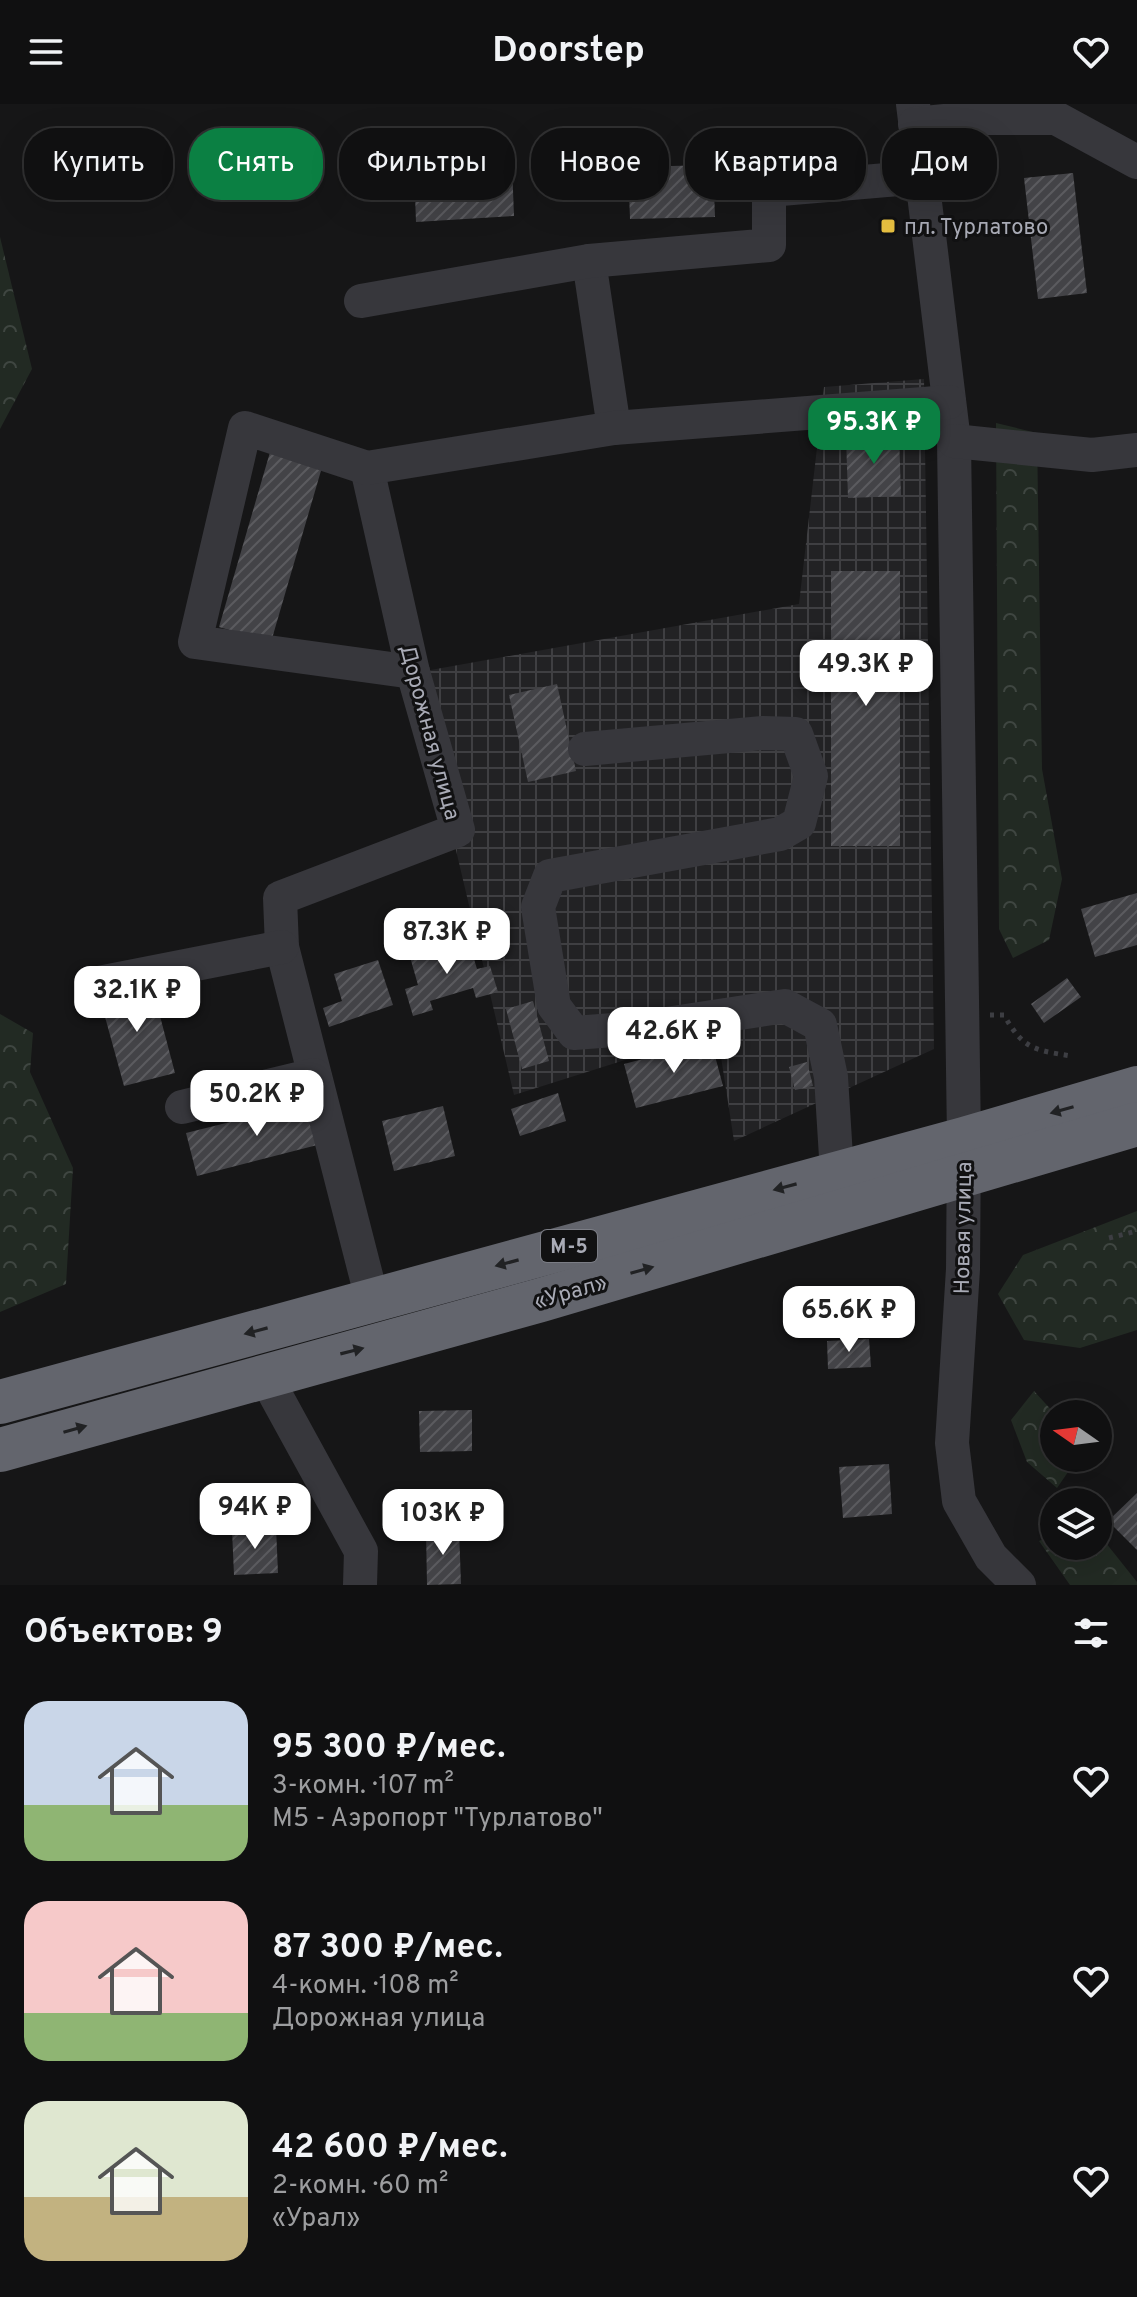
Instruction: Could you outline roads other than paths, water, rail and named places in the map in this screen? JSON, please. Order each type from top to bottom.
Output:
[{"type":"highway","name":"«Урал»","points":[[0,1450],[264,1374],[541,1300],[893,1196],[964,1158],[1137,1088]]},
{"type":"highway","name":"«Урал»","points":[[0,1402],[837,1173],[964,1158],[1137,1124]]},
{"type":"street","points":[[914,114],[1056,118],[1137,162]]},
{"type":"street","points":[[361,301],[589,261],[769,245],[769,190],[882,180]]},
{"type":"street","name":"Новая улица","points":[[926,200],[954,441],[964,1158],[963,1269],[952,1443],[959,1501],[991,1557],[1019,1585]]},
{"type":"street","points":[[589,261],[614,428]]},
{"type":"street","points":[[413,672],[195,642],[245,428],[367,468],[614,428],[949,402]]},
{"type":"street","points":[[954,441],[1092,455],[1137,450]]},
{"type":"street","name":"Дорожная улица","points":[[367,468],[413,672],[458,830],[280,898],[282,947],[372,1299]]},
{"type":"street","points":[[585,749],[763,733],[796,734],[811,776],[799,823],[780,834],[550,876],[538,907],[554,1006],[574,1033],[640,1028],[785,1006],[820,1025],[831,1077],[837,1173]]},
{"type":"street","points":[[99,983],[282,947]]},
{"type":"street","points":[[182,1107],[314,1075]]},
{"type":"street","points":[[893,1196],[927,1204],[946,1217],[962,1238]]},
{"type":"street","points":[[264,1374],[361,1551],[360,1585]]},
{"type":"place","name":"пл. Турлатово","points":[[888,226]]}]
